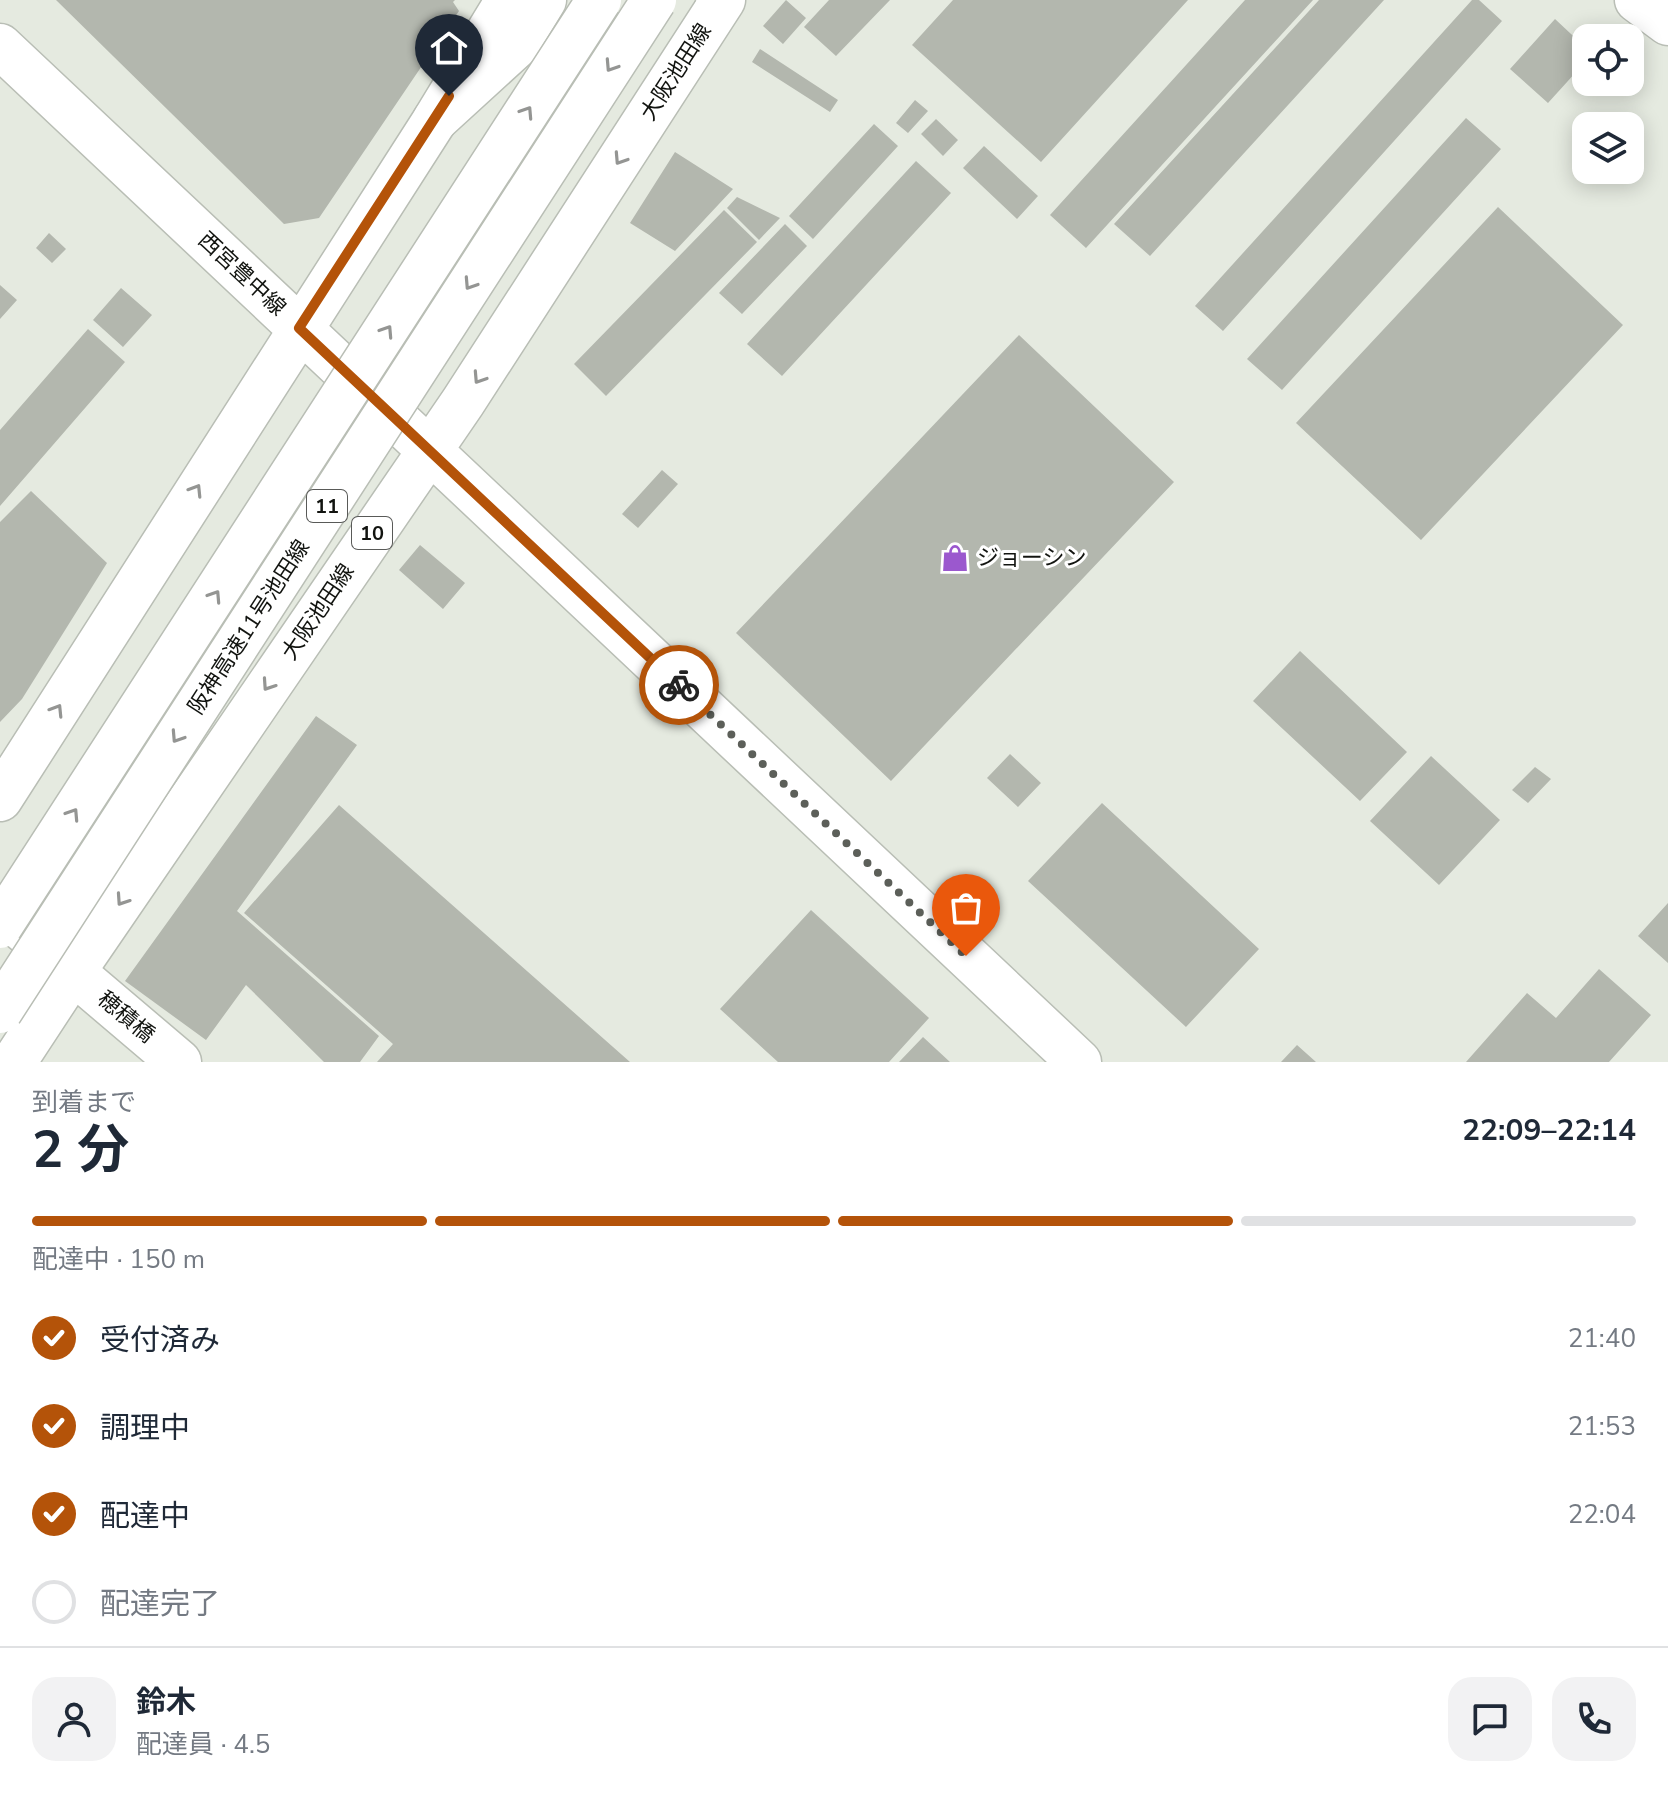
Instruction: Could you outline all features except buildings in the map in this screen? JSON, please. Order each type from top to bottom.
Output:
[{"type":"main road","points":[[0,799],[435,120],[508,0]]},
{"type":"main road","points":[[435,120],[516,46],[544,0]]},
{"type":"main road","name":"阪神高速11号池田線","points":[[0,926],[599,0]]},
{"type":"main road","name":"阪神高速11号池田線","points":[[0,1011],[654,0]]},
{"type":"main road","points":[[1637,0],[1668,23]]},
{"type":"main road","name":"大阪池田線","points":[[14,1062],[463,402],[721,3]]},
{"type":"main road","name":"西宮豊中線","points":[[0,46],[1079,1062]]},
{"type":"main road","name":"穂積橋","points":[[0,910],[179,1062]]},
{"type":"way so far","points":[[679,685],[966,956]]},
{"type":"place","name":"ジョーシン","points":[[955,558]]},
{"type":"route","points":[[449,96],[299,328],[679,685]]}]
